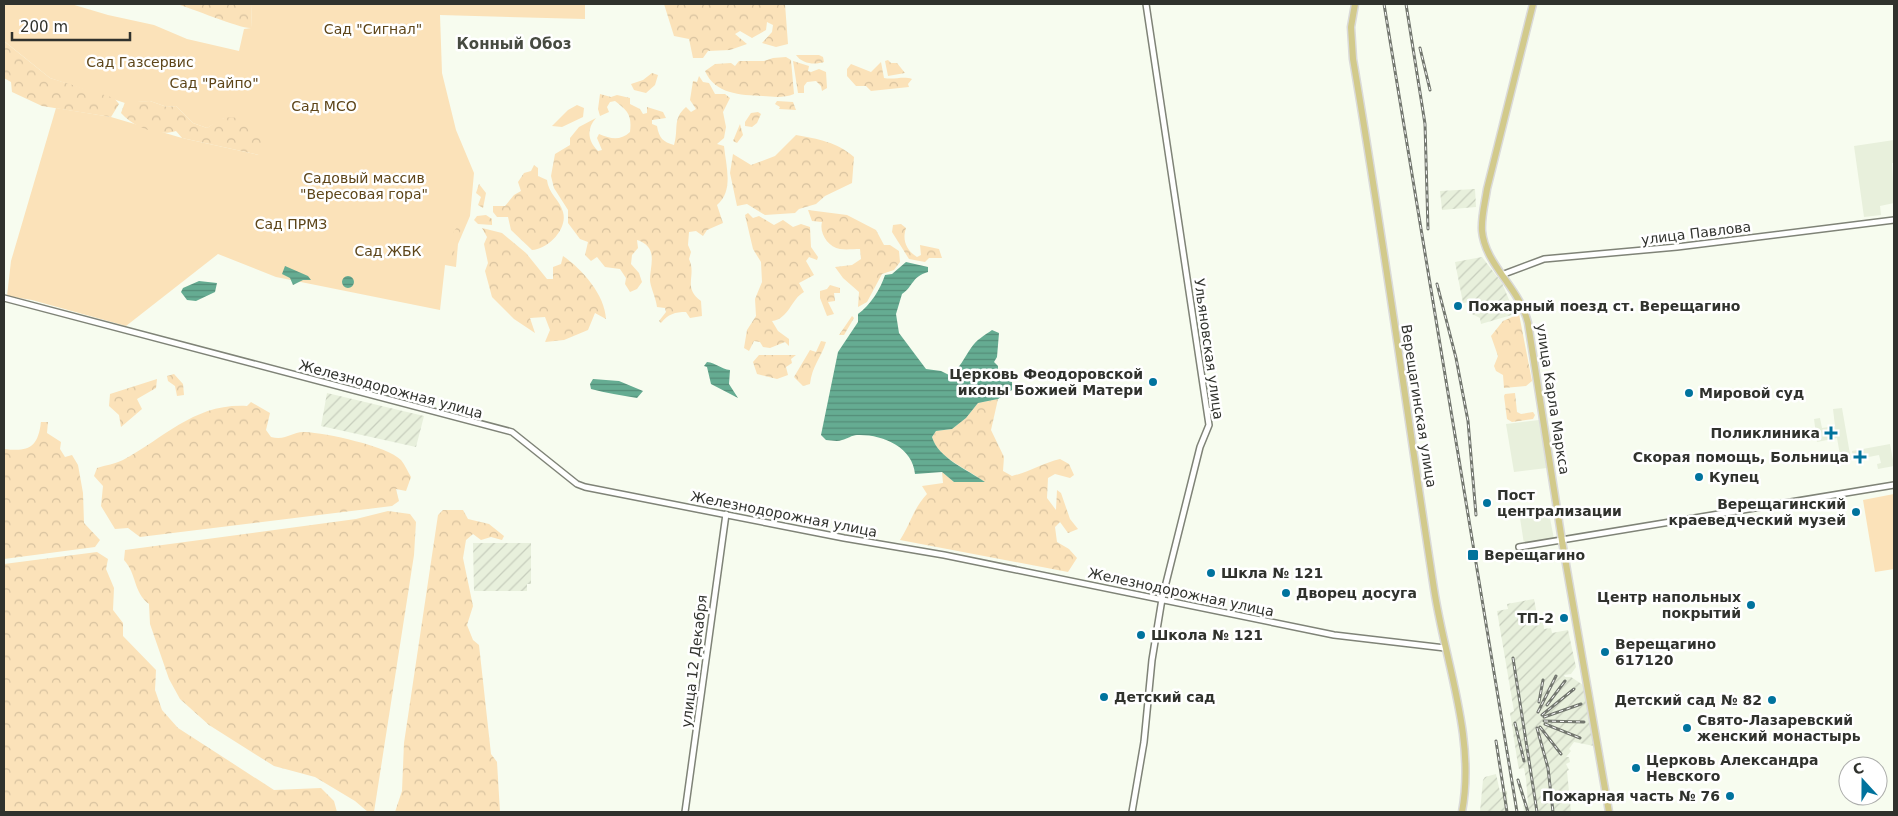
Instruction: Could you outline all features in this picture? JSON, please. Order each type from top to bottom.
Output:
[{"type":"main road","name":"Верещагинская улица","points":[[1356,4],[1351,27],[1353,59],[1445,648],[1465,757],[1465,789],[1462,812]]},
{"type":"main road","name":"улица Карла Маркса","points":[[1533,4],[1482,213],[1484,242],[1495,263],[1519,297],[1528,323],[1562,541],[1609,812]]},
{"type":"street","name":"Ульяновская улица","points":[[1132,812],[1144,742],[1152,660],[1162,599],[1200,447],[1209,425],[1194,317],[1165,144],[1146,4]]},
{"type":"street","name":"улица Павлова","points":[[1504,274],[1544,259],[1676,247],[1894,220]]},
{"type":"street","name":"Железнодорожная улица","points":[[4,298],[512,432],[577,484],[585,487],[1162,599],[1334,635],[1445,648]]},
{"type":"street","points":[[1519,547],[1894,485]]},
{"type":"street","name":"улица 12 Декабря","points":[[685,812],[726,514]]},
{"type":"shaded area","points":[[1894,140],[1894,163],[1892,163],[1894,203],[1880,206],[1881,215],[1864,217],[1854,146]]},
{"type":"shaded area","points":[[1475,189],[1476,207],[1442,210],[1440,191]]},
{"type":"shaded area","points":[[1482,257],[1502,283],[1515,314],[1481,324],[1480,318],[1472,314],[1471,302],[1463,303],[1455,262]]},
{"type":"shaded area","points":[[906,262],[928,267],[928,272],[918,276],[902,294],[896,314],[899,333],[926,369],[941,371],[949,375],[959,366],[978,340],[992,330],[999,333],[997,357],[994,362],[998,366],[998,378],[1012,382],[1012,390],[998,399],[978,403],[966,418],[952,429],[936,431],[932,437],[940,451],[954,463],[985,482],[954,482],[942,472],[915,474],[909,456],[895,444],[876,437],[855,435],[836,441],[826,440],[821,435],[838,352],[858,322],[858,314],[874,296],[885,275],[892,274]]},
{"type":"shaded area","points":[[285,266],[308,276],[311,280],[303,280],[293,285],[290,278],[282,274]]},
{"type":"shaded area","points":[[346,276],[350,276],[354,282],[350,288],[346,288],[342,284],[342,280]]},
{"type":"shaded area","points":[[199,281],[217,283],[215,292],[196,301],[187,300],[181,292],[183,288]]},
{"type":"shaded area","points":[[707,362],[730,370],[729,384],[738,398],[711,384],[707,367],[704,366]]},
{"type":"shaded area","points":[[593,379],[619,381],[643,391],[637,398],[591,389],[590,384]]},
{"type":"shaded area","points":[[327,393],[424,416],[416,447],[321,426]]},
{"type":"shaded area","name":"Поликлиника","points":[[1842,408],[1851,460],[1834,463],[1833,456],[1840,455],[1837,438],[1817,442],[1814,419],[1820,418],[1822,428],[1835,426],[1833,409]]},
{"type":"shaded area","points":[[1539,420],[1547,468],[1514,472],[1506,424]]},
{"type":"shaded area","name":"Скорая помощь, Больница","points":[[1890,444],[1894,466],[1878,469],[1877,464],[1881,463],[1879,455],[1853,460],[1852,451]]},
{"type":"shaded area","points":[[1549,513],[1554,539],[1524,544],[1520,518]]},
{"type":"shaded area","points":[[473,543],[531,543],[531,584],[527,584],[527,591],[474,591]]},
{"type":"shaded area","points":[[1534,599],[1538,620],[1543,620],[1544,629],[1551,628],[1552,633],[1568,630],[1576,667],[1571,674],[1564,675],[1583,685],[1592,724],[1594,746],[1574,742],[1569,749],[1571,751],[1566,757],[1569,757],[1570,762],[1566,764],[1569,770],[1567,771],[1571,812],[1524,812],[1523,805],[1528,803],[1526,779],[1524,768],[1519,769],[1518,765],[1510,713],[1514,711],[1497,611],[1508,609],[1507,604]]},
{"type":"shaded area","points":[[1496,774],[1500,792],[1507,791],[1508,812],[1480,812],[1483,780],[1485,777]]},
{"type":"green space","name":"Садовый массив \"Вересовая гора\"","points":[[4,4],[71,4],[108,15],[154,25],[187,39],[239,51],[244,29],[251,28],[252,4],[585,4],[585,19],[440,15],[442,73],[456,130],[474,173],[470,216],[458,244],[456,267],[445,265],[440,310],[276,277],[218,254],[126,326],[32,300],[7,296],[11,261],[56,108],[111,117],[182,138],[259,155],[224,118],[207,128],[193,123],[176,106],[167,107],[150,101],[125,103],[50,78],[4,41]]},
{"type":"green space","points":[[177,4],[252,4],[251,28],[227,22]]},
{"type":"green space","points":[[664,4],[785,4],[788,44],[776,47],[762,43],[772,32],[773,25],[767,22],[766,30],[752,38],[740,31],[735,34],[747,44],[730,50],[708,51],[703,58],[693,58],[689,39],[674,36]]},
{"type":"green space","points":[[5,42],[50,78],[114,98],[119,104],[111,117],[42,106],[12,92],[11,82],[4,78]]},
{"type":"green space","points":[[796,55],[819,55],[823,57],[824,62],[809,63]]},
{"type":"green space","points":[[786,57],[791,60],[794,94],[786,96],[754,96],[729,92],[709,79],[705,71],[715,64],[731,63],[735,66],[739,61],[764,61]]},
{"type":"green space","points":[[888,60],[891,63],[897,63],[905,73],[888,76],[885,61]]},
{"type":"green space","points":[[793,61],[809,66],[808,71],[811,72],[819,69],[826,72],[827,88],[822,91],[821,86],[816,81],[807,82],[804,86],[804,93],[798,93]]},
{"type":"green space","points":[[881,62],[884,78],[912,79],[908,84],[909,87],[871,91],[866,86],[856,86],[847,76],[847,69],[851,64],[871,72]]},
{"type":"green space","points":[[652,73],[658,75],[655,85],[646,93],[634,90],[631,84],[643,80]]},
{"type":"green space","points":[[699,76],[703,82],[709,83],[715,94],[725,94],[730,98],[723,112],[726,127],[724,138],[717,144],[724,146],[728,178],[726,193],[717,205],[723,223],[707,230],[703,236],[696,231],[689,232],[688,245],[691,252],[689,259],[692,271],[691,286],[695,296],[701,301],[702,316],[690,318],[686,312],[678,312],[672,314],[661,323],[659,321],[666,312],[665,308],[657,307],[655,300],[650,280],[652,257],[648,247],[637,240],[638,248],[632,255],[631,264],[639,273],[642,282],[637,289],[630,292],[625,284],[626,278],[620,269],[605,267],[597,257],[591,261],[585,255],[588,242],[580,239],[568,223],[568,210],[554,188],[551,176],[555,154],[570,145],[570,138],[579,127],[596,118],[591,126],[590,139],[598,151],[602,150],[597,138],[599,134],[615,138],[623,137],[630,132],[630,117],[615,101],[610,102],[607,107],[609,112],[600,116],[598,109],[600,94],[611,97],[617,95],[630,98],[630,104],[640,109],[643,114],[647,113],[647,107],[663,112],[666,118],[652,120],[652,124],[657,126],[662,139],[674,145],[677,120],[682,111],[686,107],[691,112],[696,109],[690,100],[693,81],[697,82]]},
{"type":"green space","points":[[150,101],[167,107],[176,106],[193,123],[207,128],[224,118],[246,120],[257,126],[264,133],[262,141],[264,148],[259,155],[182,138],[176,131],[169,133],[154,132],[132,123],[121,113],[125,102]]},
{"type":"green space","points":[[777,101],[793,102],[796,110],[779,109],[780,107],[775,104]]},
{"type":"green space","points":[[577,105],[584,108],[583,117],[562,127],[552,126],[568,110]]},
{"type":"green space","points":[[758,112],[761,114],[757,123],[752,127],[745,126],[745,122],[751,113]]},
{"type":"green space","points":[[740,124],[743,135],[737,143],[733,141]]},
{"type":"green space","points":[[796,135],[834,145],[854,157],[852,183],[825,196],[816,204],[799,209],[795,213],[765,215],[747,204],[737,206],[730,173],[733,154],[751,165],[775,156]]},
{"type":"green space","points":[[534,165],[538,168],[538,176],[547,180],[563,212],[564,218],[560,231],[550,242],[538,249],[532,250],[511,230],[508,217],[497,217],[493,212],[493,206],[505,206],[514,195],[521,191],[518,182],[524,173],[531,171]]},
{"type":"green space","points":[[479,184],[486,193],[483,208],[478,205],[481,197],[476,193]]},
{"type":"green space","points":[[808,210],[847,215],[876,230],[884,245],[890,245],[899,251],[900,262],[894,270],[882,274],[867,302],[858,307],[859,292],[843,278],[835,267],[852,265],[861,259],[860,249],[840,249],[828,242],[823,235],[822,222],[812,221]]},
{"type":"green space","points":[[748,213],[753,218],[759,216],[774,225],[783,220],[793,227],[801,224],[810,227],[811,247],[818,257],[817,260],[809,257],[806,261],[814,275],[799,283],[804,292],[782,317],[772,321],[778,331],[789,339],[789,346],[785,342],[770,348],[763,347],[760,342],[754,341],[749,351],[744,348],[747,330],[756,316],[755,299],[762,282],[761,262],[753,249],[745,215]]},
{"type":"green space","points":[[486,215],[492,219],[492,225],[478,224],[474,220],[477,216]]},
{"type":"green space","points":[[901,224],[906,228],[905,241],[913,254],[917,257],[921,255],[920,245],[939,249],[942,258],[929,258],[925,262],[909,259],[892,232],[893,225]]},
{"type":"green space","points":[[459,226],[464,226],[455,239],[454,258],[450,258],[451,236]]},
{"type":"green space","points":[[482,228],[502,233],[526,253],[547,279],[553,279],[553,267],[561,264],[563,256],[570,261],[585,275],[597,292],[605,310],[606,319],[595,313],[588,330],[564,340],[545,342],[550,330],[545,317],[530,318],[535,333],[514,319],[492,297],[485,271],[488,263],[484,244],[487,237]]},
{"type":"green space","points":[[830,285],[840,288],[840,293],[834,293],[835,301],[828,302],[834,314],[827,316],[820,298],[820,291],[827,289]]},
{"type":"green space","points":[[1519,314],[1532,381],[1526,386],[1504,388],[1503,375],[1496,371],[1494,366],[1498,356],[1491,336],[1503,321]]},
{"type":"green space","points":[[852,316],[854,318],[844,335],[839,335]]},
{"type":"green space","points":[[821,341],[826,342],[810,384],[803,386],[794,377],[810,350],[816,352]]},
{"type":"green space","points":[[759,355],[796,355],[791,359],[792,363],[786,367],[788,375],[777,379],[757,374],[753,362]]},
{"type":"green space","points":[[174,374],[183,384],[184,395],[177,396],[175,386],[168,381],[167,376]]},
{"type":"green space","points":[[157,379],[156,388],[137,399],[142,409],[121,427],[119,415],[109,406],[110,394]]},
{"type":"green space","points":[[1515,393],[1517,412],[1521,414],[1533,412],[1535,415],[1533,419],[1512,422],[1507,419],[1504,396],[1505,394]]},
{"type":"green space","points":[[998,399],[991,430],[1004,457],[1003,471],[1012,476],[1060,459],[1069,464],[1074,475],[1070,478],[1055,474],[1048,478],[1047,498],[1056,510],[1057,490],[1061,493],[1070,519],[1078,529],[1068,533],[1060,522],[1055,527],[1057,542],[1069,549],[1077,558],[1068,572],[900,540],[918,505],[927,494],[922,486],[943,483],[942,472],[954,482],[984,482],[940,451],[932,437],[936,431],[952,429],[966,418],[978,403]]},
{"type":"green space","points":[[251,402],[270,413],[266,430],[271,437],[281,438],[300,432],[315,433],[356,441],[394,455],[401,460],[411,477],[406,491],[396,489],[399,501],[392,506],[140,537],[128,528],[115,529],[101,506],[103,486],[94,476],[97,468],[123,460],[196,416],[212,410],[247,406]]},
{"type":"green space","points":[[41,422],[48,422],[47,433],[61,442],[60,449],[65,457],[72,455],[78,465],[83,493],[84,523],[100,540],[95,547],[4,559],[4,449],[19,450],[30,446],[37,438]]},
{"type":"green space","points":[[1894,494],[1894,569],[1875,572],[1863,500]]},
{"type":"green space","points":[[443,510],[463,510],[468,519],[489,524],[504,536],[502,540],[491,537],[481,540],[473,534],[466,540],[463,558],[473,606],[467,625],[473,640],[479,645],[491,754],[497,762],[500,812],[395,812],[402,791],[404,743],[438,515]]},
{"type":"green space","points":[[388,511],[410,514],[416,522],[414,555],[374,812],[368,812],[355,801],[315,777],[274,766],[209,725],[180,699],[169,679],[150,624],[149,604],[140,594],[131,571],[124,560],[125,550],[356,519]]},
{"type":"green space","points":[[97,552],[108,559],[106,569],[114,588],[113,610],[123,623],[123,636],[156,670],[155,690],[162,710],[178,728],[274,790],[321,788],[334,801],[337,812],[4,812],[4,564]]},
{"type":"railway","points":[[1384,4],[1517,812]]},
{"type":"railway","points":[[1406,4],[1425,124],[1428,229]]},
{"type":"railway","points":[[1420,48],[1430,90]]},
{"type":"railway","points":[[1437,284],[1456,358],[1468,421],[1476,515]]},
{"type":"railway","points":[[1513,658],[1537,812]]},
{"type":"railway","points":[[1538,712],[1556,676]]},
{"type":"railway","points":[[1539,702],[1543,680]]},
{"type":"railway","points":[[1547,705],[1565,681]]},
{"type":"railway","points":[[1542,715],[1574,689]]},
{"type":"railway","points":[[1544,717],[1581,704]]},
{"type":"railway","points":[[1544,721],[1584,722]]},
{"type":"railway","points":[[1515,723],[1524,761]]},
{"type":"railway","points":[[1545,724],[1580,738]]},
{"type":"railway","points":[[1540,727],[1561,754]]},
{"type":"railway","points":[[1537,728],[1548,768],[1553,812]]},
{"type":"railway","points":[[1496,741],[1507,812]]},
{"type":"railway","points":[[1518,780],[1528,812]]},
{"type":"place","name":"Пожарный поезд ст. Верещагино","points":[[1458,306]]},
{"type":"place","name":"Церковь Феодоровской иконы Божией Матери","points":[[1153,382]]},
{"type":"place","name":"Мировой суд","points":[[1689,393]]},
{"type":"place","name":"Поликлиника","points":[[1831,433]]},
{"type":"place","name":"Скорая помощь, Больница","points":[[1860,457]]},
{"type":"place","name":"Купец","points":[[1699,477]]},
{"type":"place","name":"Пост централизации","points":[[1487,503]]},
{"type":"place","name":"Верещагинский краеведческий музей","points":[[1856,512]]},
{"type":"place","name":"Верещагино","points":[[1473,555]]},
{"type":"place","name":"Шкла № 121","points":[[1211,573]]},
{"type":"place","name":"Дворец досуга","points":[[1286,593]]},
{"type":"place","name":"Центр напольных покрытий","points":[[1751,605]]},
{"type":"place","name":"ТП-2","points":[[1564,618]]},
{"type":"place","name":"Школа № 121","points":[[1141,635]]},
{"type":"place","name":"Верещагино 617120","points":[[1605,652]]},
{"type":"place","name":"Детский сад","points":[[1104,697]]},
{"type":"place","name":"Детский сад № 82","points":[[1772,700]]},
{"type":"place","name":"Свято-Лазаревский женский монастырь","points":[[1687,728]]},
{"type":"place","name":"Церковь Александра Невского","points":[[1636,768]]},
{"type":"place","name":"Пожарная часть № 76","points":[[1730,796]]},
{"type":"district","name":"Конный Обоз","points":[[514,44]]},
{"type":"park label","name":"Сад \"Сигнал\"","points":[[373,29]]},
{"type":"park label","name":"Сад Газсервис","points":[[140,62]]},
{"type":"park label","name":"Сад \"Райпо\"","points":[[214,83]]},
{"type":"park label","name":"Сад МСО","points":[[324,106]]},
{"type":"park label","name":"Сад ПРМЗ","points":[[291,224]]},
{"type":"park label","name":"Сад ЖБК","points":[[388,251]]}]
